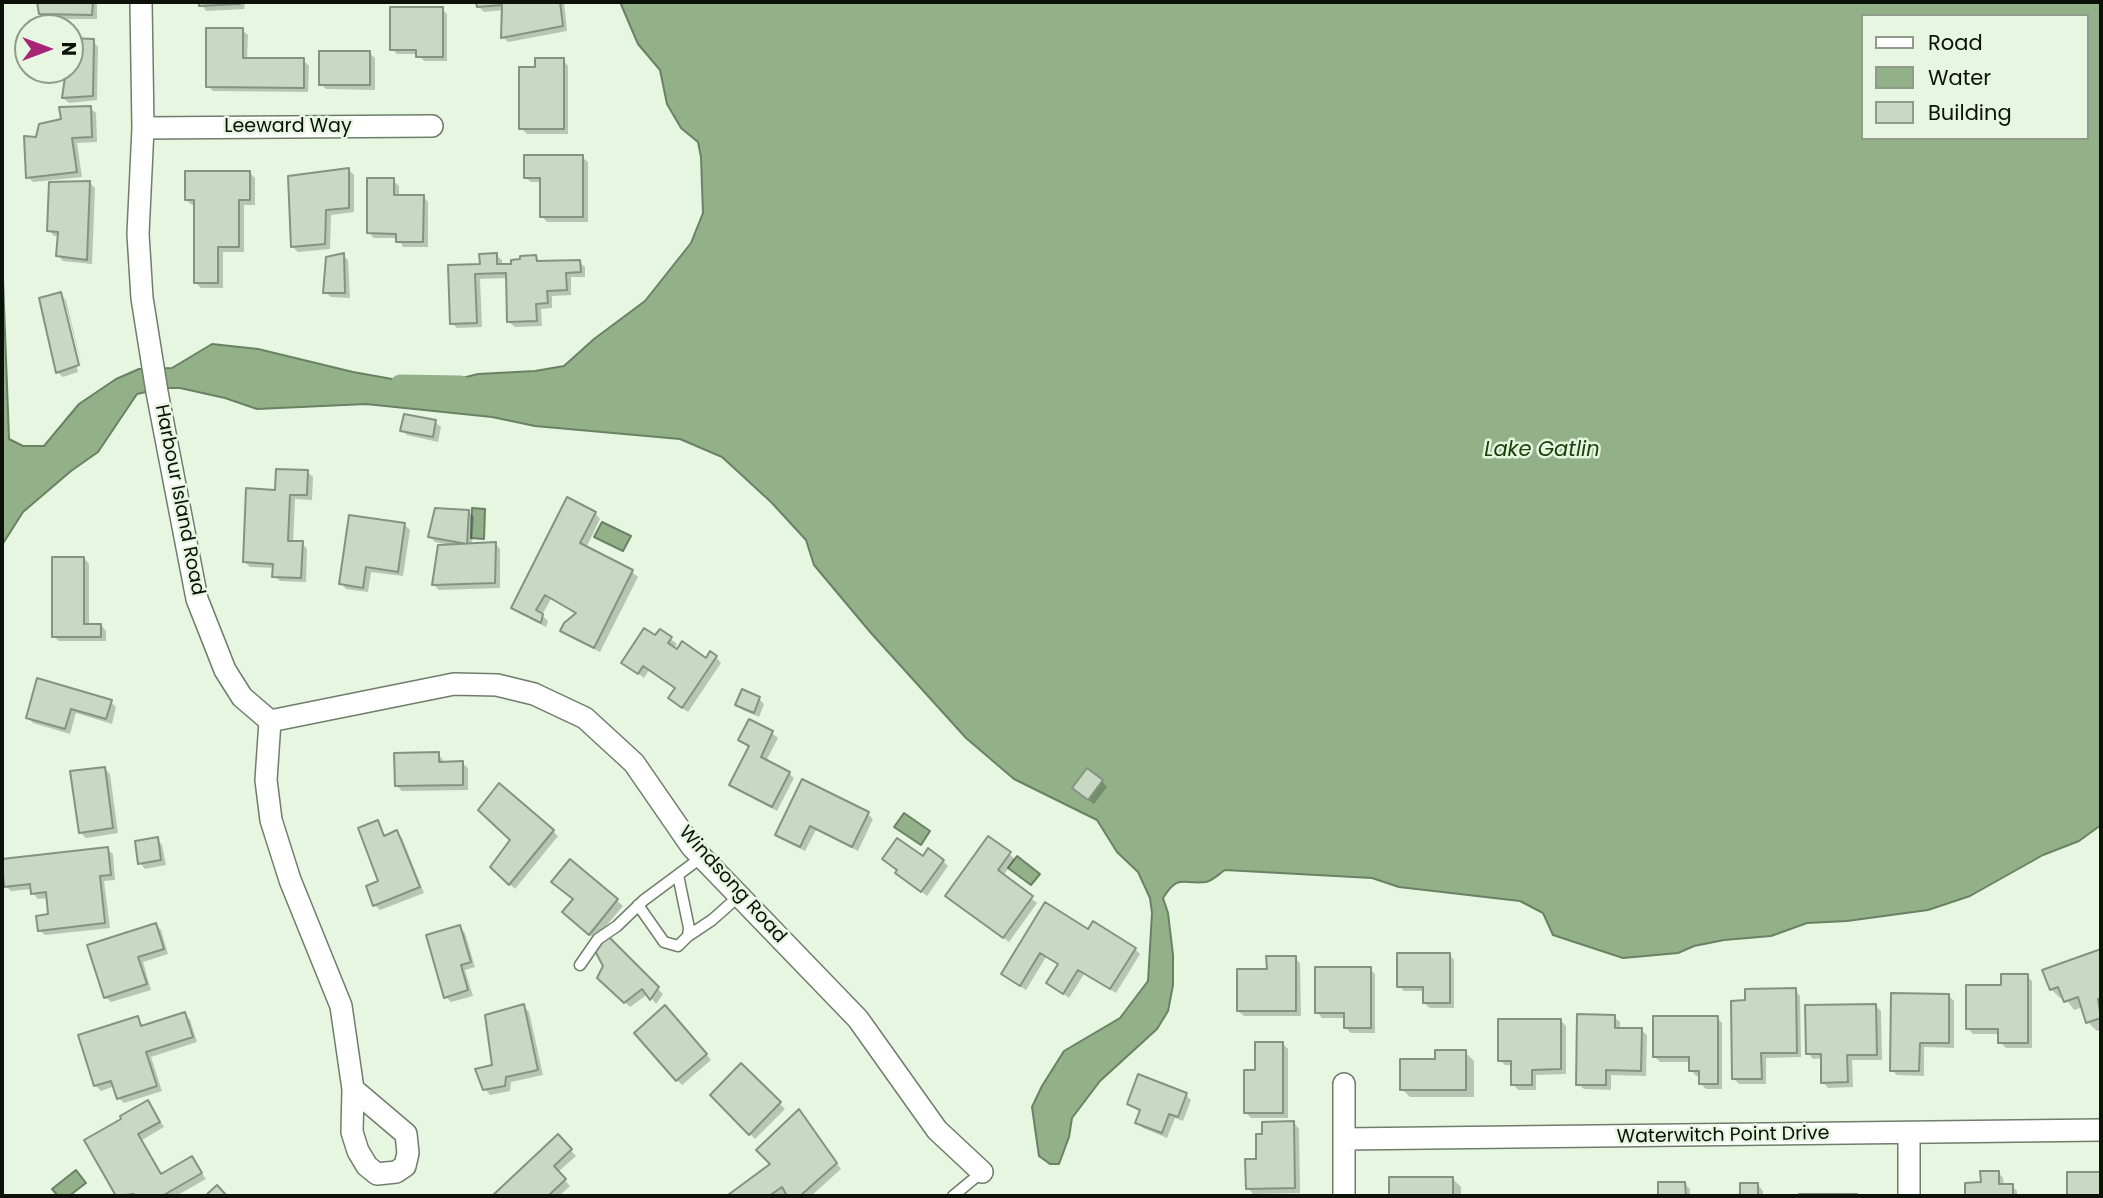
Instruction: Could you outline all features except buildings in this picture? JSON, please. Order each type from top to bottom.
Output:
[{"type":"street","name":"Harbour Island Road","points":[[141,2],[143,128],[138,234],[142,298],[157,392],[197,599],[225,670],[242,696],[270,721]]},
{"type":"street","name":"Leeward Way","points":[[143,128],[432,126]]},
{"type":"street","name":"Windsong Road","points":[[270,721],[454,684],[496,685],[534,694],[585,718],[634,763],[692,847],[858,1019],[937,1130],[982,1172]]},
{"type":"street","points":[[270,721],[266,780],[271,820],[290,880],[341,1006],[353,1089]]},
{"type":"street","points":[[1344,1084],[1344,1196]]},
{"type":"street","name":"Waterwitch Point Drive","points":[[1344,1139],[2101,1130]]},
{"type":"street","points":[[1909,1134],[1909,1196]]},
{"type":"lane","points":[[579,965],[598,939],[617,926],[638,905],[702,858]]},
{"type":"lane","points":[[678,875],[689,928],[688,936]]},
{"type":"lane","points":[[638,905],[664,942],[678,946],[739,896]]},
{"type":"lane","points":[[953,1196],[982,1172]]},
{"type":"water","name":"Lake Gatlin","points":[[620,2],[2101,2],[2101,825],[2079,841],[2043,855],[1970,896],[1928,910],[1847,921],[1807,923],[1771,936],[1724,940],[1694,946],[1678,953],[1623,958],[1553,935],[1543,913],[1520,901],[1399,887],[1372,878],[1225,870],[1206,882],[1177,883],[1163,898],[1168,913],[1173,955],[1173,985],[1168,1011],[1157,1029],[1100,1081],[1072,1118],[1069,1137],[1059,1164],[1050,1164],[1039,1156],[1032,1107],[1042,1086],[1064,1051],[1120,1018],[1148,981],[1152,913],[1150,898],[1138,872],[1117,852],[1097,820],[1014,779],[966,738],[814,565],[806,540],[771,502],[722,457],[680,439],[535,426],[492,417],[366,404],[257,409],[225,398],[180,388],[164,388],[137,394],[98,452],[23,512],[2,545],[2,253],[9,439],[23,446],[44,446],[79,404],[116,379],[139,369],[172,368],[212,344],[258,349],[353,372],[431,386],[478,374],[535,371],[564,366],[594,339],[645,301],[691,243],[703,213],[698,142],[681,128],[667,104],[660,70],[638,44]]},
{"type":"water","points":[[472,508],[485,509],[484,539],[471,538]]},
{"type":"water","points":[[602,522],[631,536],[623,551],[594,537]]},
{"type":"water","points":[[904,813],[930,831],[921,845],[894,827]]},
{"type":"water","points":[[1017,856],[1040,874],[1031,885],[1008,868]]},
{"type":"water","points":[[76,1170],[86,1183],[69,1196],[58,1196],[52,1189]]},
{"type":"waterway","points":[[400,384],[461,385]]}]
